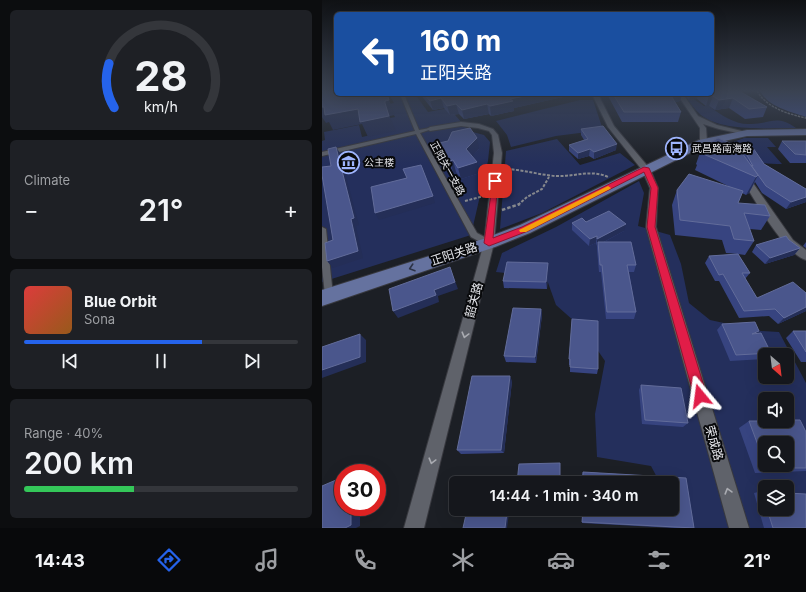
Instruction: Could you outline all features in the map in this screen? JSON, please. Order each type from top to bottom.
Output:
[{"type":"main road","name":"正阳关路","points":[[325,296],[489,243],[525,229],[646,168],[708,141],[747,133],[806,132]]},
{"type":"street","name":"正阳关一支路","points":[[411,116],[417,131],[474,235],[489,243]]},
{"type":"street","name":"荣成路","points":[[605,116],[611,127],[646,168],[654,188],[651,227],[739,528]]},
{"type":"street","points":[[697,118],[706,123],[728,130],[747,133]]},
{"type":"street","points":[[697,118],[708,141],[724,148]]},
{"type":"street","name":"韶关路","points":[[414,528],[489,243],[498,153],[495,135],[491,130],[479,126],[461,124],[430,129]]},
{"type":"street","points":[[322,154],[430,129]]},
{"type":"street","points":[[740,170],[789,243],[806,256]]},
{"type":"street","points":[[322,229],[325,296]]},
{"type":"path","points":[[496,169],[514,170],[549,177],[573,176],[586,173],[603,174],[617,183]]},
{"type":"path","points":[[492,212],[508,209],[520,204],[527,197],[542,189],[549,177]]},
{"type":"path","points":[[457,204],[494,193]]},
{"type":"shaded area","points":[[394,116],[456,116],[469,131],[484,135],[490,142],[488,161],[471,235],[322,282],[322,141],[325,140],[324,132],[359,125],[362,137],[385,132],[381,120],[395,117]]},
{"type":"shaded area","points":[[517,116],[598,116],[603,130],[556,136],[511,147],[507,135],[496,121]]},
{"type":"shaded area","points":[[702,116],[722,116],[745,124],[783,121],[796,128],[733,127],[710,120]]},
{"type":"shaded area","points":[[744,138],[768,138],[776,147],[767,147],[782,164],[759,162],[745,158],[733,150],[728,144]]},
{"type":"shaded area","points":[[557,139],[580,165],[620,153],[635,165],[542,213],[500,229],[506,151]]},
{"type":"shaded area","points":[[639,181],[644,193],[638,226],[670,235],[681,264],[689,303],[710,320],[761,331],[779,332],[787,348],[758,348],[758,384],[794,384],[794,360],[806,383],[806,528],[681,528],[679,516],[679,476],[656,476],[651,466],[597,457],[595,414],[605,361],[583,329],[556,305],[546,277],[496,272],[502,253],[556,227]]},
{"type":"building","points":[[359,116],[389,116],[360,122]]},
{"type":"building","points":[[603,126],[617,144],[594,152],[590,149],[578,153],[569,145],[588,139],[581,129]]},
{"type":"building","points":[[470,128],[477,138],[466,149],[477,162],[458,168],[453,160],[450,161],[439,143],[448,141],[452,132]]},
{"type":"building","points":[[718,138],[737,146],[758,175],[756,177],[701,153],[708,149],[702,147]]},
{"type":"building","points":[[782,141],[806,141],[806,155],[795,154]]},
{"type":"building","points":[[751,145],[764,164],[806,189],[806,197],[791,202],[766,186],[751,165],[753,166],[744,150]]},
{"type":"building","points":[[336,147],[354,218],[351,219],[358,251],[327,261],[325,243],[333,240],[322,167],[331,166],[328,149]]},
{"type":"building","points":[[421,165],[433,196],[375,213],[371,187],[407,178],[403,169]]},
{"type":"building","points":[[689,174],[743,191],[738,203],[765,205],[770,216],[744,213],[754,241],[734,239],[730,226],[680,220],[677,190]]},
{"type":"building","points":[[609,211],[626,224],[597,239],[597,236],[590,239],[572,223],[582,218],[586,222]]},
{"type":"building","points":[[786,236],[800,248],[770,258],[756,245]]},
{"type":"building","points":[[598,242],[631,242],[636,265],[627,265],[636,312],[607,312]]},
{"type":"building","points":[[738,254],[750,273],[742,273],[757,298],[793,282],[806,293],[806,307],[784,318],[775,309],[744,311],[723,274],[719,275],[709,256]]},
{"type":"building","points":[[507,262],[548,263],[546,282],[503,281]]},
{"type":"building","points":[[450,267],[455,282],[434,290],[436,295],[393,311],[389,289]]},
{"type":"building","points":[[513,308],[541,309],[535,357],[504,356]]},
{"type":"building","points":[[572,319],[598,321],[598,369],[570,367],[569,359]]},
{"type":"building","points":[[755,322],[759,331],[752,334],[761,333],[768,348],[758,348],[758,354],[736,355],[722,324]]},
{"type":"building","points":[[793,331],[806,331],[806,352]]},
{"type":"building","points":[[360,334],[360,357],[322,370],[322,347]]},
{"type":"building","points":[[472,376],[510,376],[501,450],[457,450]]},
{"type":"building","points":[[641,385],[681,388],[688,423],[645,420]]},
{"type":"building","points":[[794,420],[800,420],[806,432],[806,468],[794,468],[794,436],[758,436],[758,445],[749,421],[758,421],[758,428],[794,428]]},
{"type":"building","points":[[560,463],[560,476],[518,476],[519,464]]},
{"type":"building","points":[[583,472],[652,476],[583,476]]},
{"type":"building","points":[[679,478],[686,478],[694,528],[582,522],[582,516],[679,516]]},
{"type":"building","points":[[334,481],[334,516],[351,516],[351,525],[345,528],[322,528],[322,486]]},
{"type":"building","points":[[794,493],[806,494],[806,528],[773,528],[769,516],[794,516]]},
{"type":"building","points":[[466,516],[506,516],[505,528],[463,528]]},
{"type":"slow traffic","points":[[523,230],[608,188]]},
{"type":"place","name":"武昌路南海路","points":[[677,148]]},
{"type":"place","name":"公主楼","points":[[348,162]]},
{"type":"route","points":[[495,181],[489,243],[525,229],[646,168],[654,188],[651,227],[700,396]]}]
